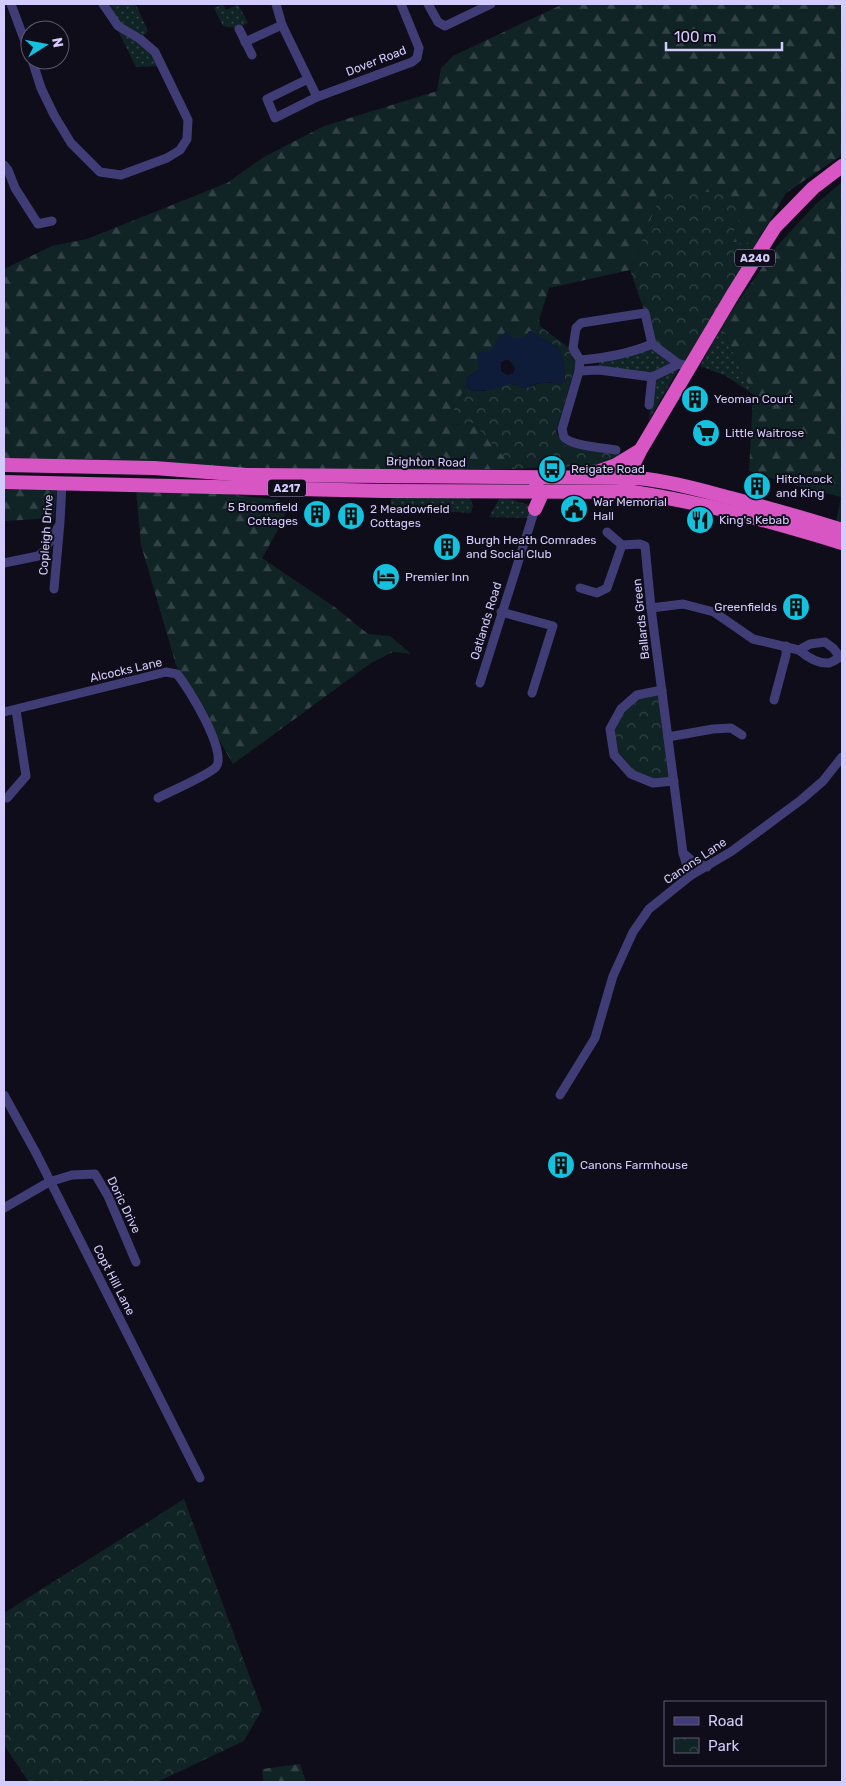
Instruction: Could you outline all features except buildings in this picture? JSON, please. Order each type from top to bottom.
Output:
[{"type":"highway","name":"A240","points":[[627,478],[684,365],[775,227],[813,188],[842,166]]},
{"type":"highway","points":[[581,477],[612,467],[640,451]]},
{"type":"highway","points":[[640,451],[639,461],[641,469],[652,480]]},
{"type":"highway","name":"Brighton Road","points":[[4,465],[154,468],[247,474],[627,478],[673,483],[842,530]]},
{"type":"highway","points":[[530,477],[537,485],[539,491],[539,502],[535,509]]},
{"type":"highway","points":[[627,478],[628,492]]},
{"type":"highway","name":"A217","points":[[4,482],[384,491],[628,492],[672,498],[719,509],[842,543]]},
{"type":"highway","points":[[514,492],[532,500],[535,509]]},
{"type":"street","points":[[11,4],[20,28]]},
{"type":"street","points":[[36,70],[47,101],[71,143],[100,172],[121,175],[167,158],[180,150],[187,139],[188,120],[155,52],[118,26],[103,4]]},
{"type":"street","points":[[276,4],[282,25],[317,97],[275,118],[266,99],[308,79]]},
{"type":"street","name":"Dover Road","points":[[317,97],[412,62],[417,58],[419,48],[401,4]]},
{"type":"street","points":[[428,4],[438,22],[445,26],[491,4]]},
{"type":"street","points":[[245,42],[282,25]]},
{"type":"street","points":[[239,29],[252,55]]},
{"type":"street","points":[[4,165],[15,188],[38,224],[52,221]]},
{"type":"street","points":[[616,450],[592,447],[564,438],[562,429],[579,371],[580,360],[573,348],[576,328],[581,322],[645,313],[652,344],[684,365]]},
{"type":"street","points":[[580,360],[599,359],[637,351],[652,344]]},
{"type":"street","points":[[599,359],[599,370]]},
{"type":"street","points":[[579,371],[599,370],[652,378],[684,365]]},
{"type":"street","points":[[649,405],[652,378]]},
{"type":"street","name":"Copleigh Drive","points":[[54,589],[62,482]]},
{"type":"street","name":"Oatlands Road","points":[[480,683],[535,509]]},
{"type":"street","points":[[4,563],[38,556],[44,551],[60,522]]},
{"type":"street","points":[[580,588],[597,593],[607,588],[622,545],[607,532]]},
{"type":"street","name":"Ballards Green","points":[[622,545],[640,544],[646,546],[651,608],[683,853],[690,876]]},
{"type":"street","points":[[651,608],[683,604],[714,612],[753,639],[799,650],[807,657],[817,661],[828,663],[841,658],[825,642],[810,644],[799,650]]},
{"type":"street","points":[[502,612],[553,626],[532,693]]},
{"type":"street","points":[[774,700],[786,655],[786,646]]},
{"type":"street","name":"Alcocks Lane","points":[[4,712],[166,672],[177,674],[188,690],[214,739],[218,764],[211,771],[158,798]]},
{"type":"street","points":[[662,690],[637,695],[621,709],[610,729],[614,755],[631,774],[653,783],[674,781]]},
{"type":"street","points":[[7,798],[26,776],[16,710]]},
{"type":"street","points":[[668,737],[713,729],[731,728],[742,735]]},
{"type":"street","name":"Canons Lane","points":[[560,1095],[595,1038],[613,976],[633,932],[649,909],[690,876],[732,851],[801,800],[823,782],[842,757]]},
{"type":"street","points":[[683,853],[691,860],[707,867]]},
{"type":"street","name":"Copt Hill Lane","points":[[4,1095],[36,1153],[200,1478]]},
{"type":"street","name":"Doric Drive","points":[[49,1182],[72,1175],[94,1174],[108,1196],[136,1262]]},
{"type":"street","points":[[4,1208],[49,1182]]},
{"type":"green space","points":[[103,4],[137,4],[148,31],[140,40],[162,66],[136,67],[118,31],[118,26]]},
{"type":"green space","points":[[223,4],[226,10],[238,4],[248,23],[237,28],[223,26],[214,8]]},
{"type":"green space","points":[[563,4],[842,4],[842,155],[786,193],[763,232],[747,243],[733,242],[734,231],[743,209],[664,187],[630,270],[549,288],[539,320],[540,326],[534,334],[527,335],[524,338],[499,338],[491,352],[480,352],[479,370],[466,378],[466,385],[455,406],[451,425],[473,423],[515,469],[296,470],[4,460],[4,269],[52,246],[87,239],[227,183],[264,157],[324,126],[437,91],[441,68],[453,56]]},
{"type":"green space","points":[[842,182],[842,524],[836,522],[841,497],[793,485],[749,471],[753,394],[724,334],[727,318],[777,246],[815,205]]},
{"type":"green space","points":[[664,187],[728,194],[743,209],[734,231],[733,242],[747,243],[763,232],[685,361],[679,364],[652,344],[645,313],[630,270]]},
{"type":"green space","points":[[727,318],[724,334],[753,394],[726,376],[700,366]]},
{"type":"green space","points":[[540,326],[569,348],[576,363],[556,432],[565,445],[626,454],[609,465],[577,469],[561,466],[515,469],[473,423],[450,425],[455,406],[466,385],[471,391],[484,391],[510,384],[531,387],[545,383],[559,384],[565,381],[564,361],[560,350],[534,334]]},
{"type":"green space","points":[[652,344],[679,364],[678,370],[649,420],[652,378],[599,370],[599,359]]},
{"type":"green space","points":[[4,487],[57,488],[54,518],[4,521]]},
{"type":"green space","points":[[136,490],[192,490],[278,500],[288,505],[282,523],[262,558],[336,608],[368,634],[390,636],[411,654],[393,652],[371,663],[233,764],[176,665],[141,545]]},
{"type":"green space","points":[[398,494],[469,495],[473,506],[471,513],[391,508],[391,499]]},
{"type":"green space","points":[[506,498],[529,505],[531,509],[529,518],[489,517],[499,499]]},
{"type":"green space","points":[[662,690],[674,781],[653,783],[631,774],[614,755],[610,729],[637,695]]},
{"type":"green space","points":[[184,1499],[262,1710],[244,1741],[157,1782],[29,1782],[4,1745],[4,1613]]},
{"type":"green space","points":[[300,1764],[306,1782],[265,1782],[263,1780],[262,1769]]},
{"type":"water","points":[[507,331],[512,338],[524,338],[529,331],[532,331],[551,343],[560,350],[562,355],[565,381],[559,385],[551,382],[522,388],[515,384],[510,384],[491,390],[471,391],[466,385],[466,378],[479,370],[477,355],[480,352],[491,352],[499,338]],"holes":[[[509,360],[515,368],[514,372],[509,375],[501,371],[501,362]]]},
{"type":"place","name":"Yeoman Court","points":[[695,399]]},
{"type":"place","name":"Little Waitrose","points":[[706,433]]},
{"type":"place","name":"Reigate Road","points":[[552,469]]},
{"type":"place","name":"Hitchcock and King","points":[[757,486]]},
{"type":"place","name":"War Memorial Hall","points":[[574,509]]},
{"type":"place","name":"5 Broomfield Cottages","points":[[317,514]]},
{"type":"place","name":"2 Meadowfield Cottages","points":[[351,516]]},
{"type":"place","name":"King's Kebab","points":[[700,520]]},
{"type":"place","name":"Burgh Heath Comrades and Social Club","points":[[447,547]]},
{"type":"place","name":"Premier Inn","points":[[386,577]]},
{"type":"place","name":"Greenfields","points":[[796,607]]},
{"type":"place","name":"Canons Farmhouse","points":[[561,1165]]}]
